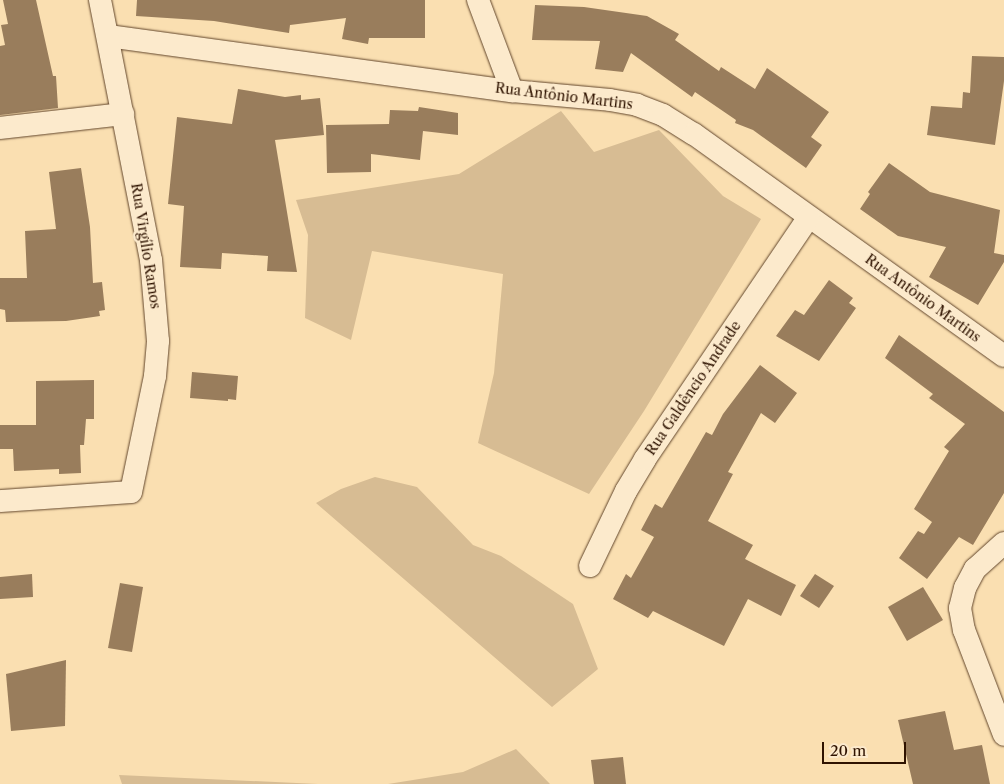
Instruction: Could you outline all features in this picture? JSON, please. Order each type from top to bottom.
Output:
[{"type":"street","name":"Rua Virgílio Ramos","points":[[0,501],[130,492],[155,376],[158,340],[151,260],[100,0]]},
{"type":"street","points":[[478,0],[512,91]]},
{"type":"street","name":"Rua Antônio Martins","points":[[108,36],[512,91],[637,104],[663,115],[694,134],[1004,356]]},
{"type":"street","points":[[0,128],[123,114]]},
{"type":"street","name":"Rua Galdêncio Andrade","points":[[590,566],[626,491],[645,459],[809,217]]},
{"type":"street","points":[[1004,543],[975,569],[965,588],[960,608],[964,630],[1004,735]]},
{"type":"shaded area","points":[[561,111],[594,152],[659,130],[723,196],[761,219],[644,411],[589,494],[478,443],[494,373],[503,274],[372,251],[351,340],[305,318],[308,235],[296,200],[459,174]]},
{"type":"shaded area","points":[[375,477],[417,487],[473,545],[501,556],[573,604],[598,669],[552,707],[316,503],[341,489]]},
{"type":"shaded area","points":[[516,749],[550,784],[388,784],[463,772]]},
{"type":"shaded area","points":[[119,775],[318,784],[122,784]]},
{"type":"building","points":[[3,0],[36,0],[53,76],[56,76],[58,108],[0,115],[0,46],[5,45],[1,25],[8,24]]},
{"type":"building","points":[[137,0],[425,0],[425,38],[369,38],[368,44],[342,39],[346,18],[290,25],[289,33],[214,21],[136,16]]},
{"type":"building","points":[[535,5],[584,7],[647,16],[679,34],[675,40],[719,71],[721,67],[755,89],[767,68],[829,112],[811,137],[822,145],[806,168],[753,130],[735,123],[736,120],[695,92],[692,97],[631,53],[623,72],[595,69],[600,41],[532,40]]},
{"type":"building","points":[[972,56],[1004,57],[1004,81],[995,145],[927,135],[931,106],[962,108],[963,92],[970,93]]},
{"type":"building","points":[[238,89],[285,97],[301,95],[301,100],[320,98],[324,135],[275,140],[297,272],[267,271],[268,256],[222,253],[221,269],[180,267],[184,206],[168,204],[177,117],[232,124]]},
{"type":"building","points":[[419,107],[458,113],[458,135],[423,131],[420,160],[371,154],[371,172],[327,173],[326,125],[389,124],[390,110],[418,111]]},
{"type":"building","points":[[889,163],[930,192],[1000,210],[994,253],[1004,255],[1004,262],[978,305],[929,277],[946,247],[898,236],[860,209],[870,194],[868,192]]},
{"type":"building","points":[[81,168],[90,227],[93,283],[102,282],[105,310],[99,311],[100,316],[66,321],[6,322],[5,310],[0,309],[0,278],[27,278],[25,231],[56,229],[49,172]]},
{"type":"building","points":[[829,280],[853,298],[849,303],[856,308],[819,361],[776,336],[795,310],[804,315]]},
{"type":"building","points":[[899,335],[1004,412],[1004,493],[973,545],[959,537],[927,579],[899,558],[918,531],[924,534],[932,522],[914,509],[949,451],[944,447],[965,424],[929,398],[933,394],[885,358]]},
{"type":"building","points":[[760,365],[797,393],[775,423],[761,413],[728,472],[733,474],[708,521],[753,545],[745,559],[796,585],[781,616],[748,599],[724,646],[653,611],[648,618],[613,599],[626,574],[631,578],[654,537],[641,530],[655,504],[662,508],[706,432],[712,435],[723,414]]},
{"type":"building","points":[[192,372],[238,376],[236,400],[190,398]]},
{"type":"building","points":[[94,380],[94,419],[86,419],[84,445],[80,445],[81,473],[59,474],[59,469],[14,471],[13,449],[0,449],[0,425],[36,425],[36,381]]},
{"type":"building","points":[[32,574],[33,597],[0,599],[0,577]]},
{"type":"building","points":[[815,574],[834,586],[819,608],[800,596]]},
{"type":"building","points":[[120,583],[143,587],[132,652],[108,648]]},
{"type":"building","points":[[923,587],[943,620],[907,641],[888,607]]},
{"type":"building","points":[[66,660],[65,726],[11,731],[6,674]]},
{"type":"building","points":[[945,711],[954,750],[982,745],[990,784],[913,784],[898,720]]},
{"type":"building","points":[[623,757],[626,784],[594,784],[591,760]]}]
